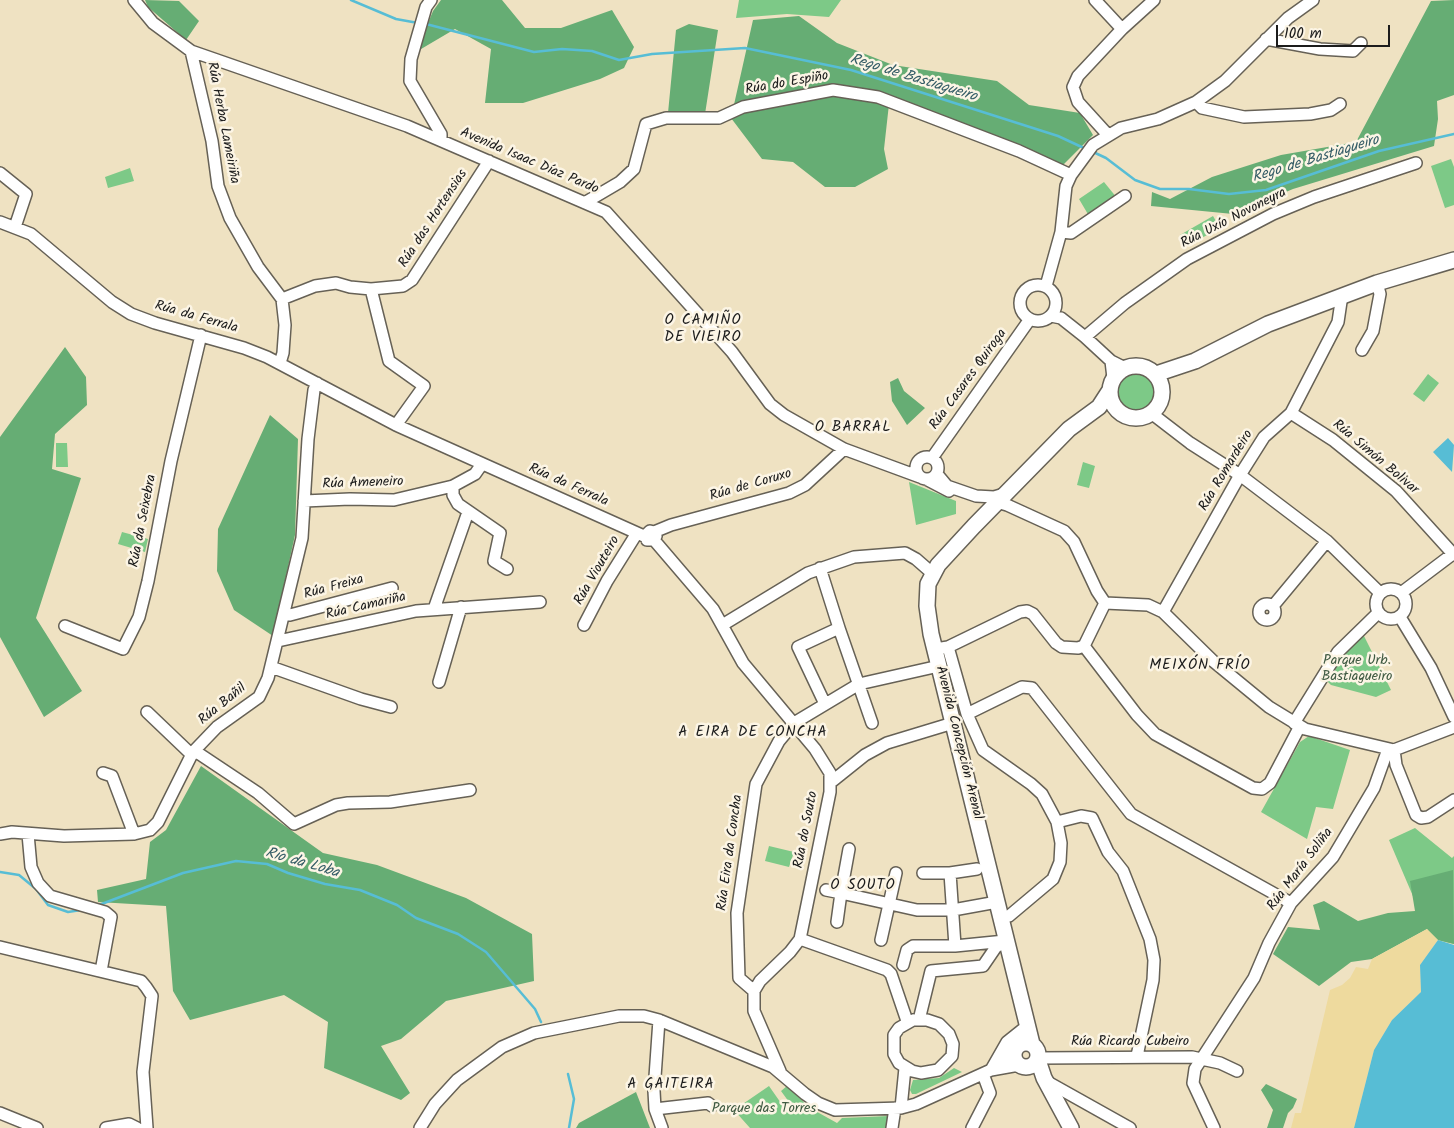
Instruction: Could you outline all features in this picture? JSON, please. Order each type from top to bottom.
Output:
[{"type":"main road","points":[[1156,374],[1195,361],[1268,324],[1342,295],[1454,260]]},
{"type":"main road","points":[[1111,384],[1113,404],[1117,410],[1131,418],[1143,417],[1152,413],[1158,406],[1173,377],[1195,361]]},
{"type":"main road","points":[[932,573],[982,517],[1069,429],[1099,408],[1111,384],[1125,368],[1142,366],[1156,374],[1161,385],[1162,397]]},
{"type":"main road","points":[[1069,429],[1110,410],[1117,410]]},
{"type":"main road","name":"Avenida Concepción Arenal","points":[[932,573],[928,584],[927,606],[941,648],[939,666],[1001,918],[1024,1024],[1034,1062],[1071,1128]]},
{"type":"street","name":"Avenida Isaac Díaz Pardo","points":[[134,0],[153,24],[191,51],[441,140],[606,212],[737,358],[770,404],[784,415],[844,449],[902,470],[925,474]]},
{"type":"street","points":[[431,0],[426,8],[411,60],[410,81],[441,134],[441,140]]},
{"type":"street","points":[[1095,0],[1122,29]]},
{"type":"street","points":[[1108,135],[1078,102],[1073,87],[1078,76],[1122,29],[1154,0]]},
{"type":"street","points":[[1046,286],[1060,232],[1066,186],[1071,175],[1093,145],[1122,128],[1158,119],[1196,102],[1225,81],[1288,18],[1313,0]]},
{"type":"street","points":[[1266,39],[1320,49],[1353,51],[1360,43]]},
{"type":"street","name":"Rúa Herba Lameiriña","points":[[191,51],[212,140],[218,186],[230,218],[258,267],[282,299]]},
{"type":"street","name":"Rúa do Espiño","points":[[586,202],[620,182],[634,170],[646,124],[666,118],[719,118],[743,106],[832,90],[878,97],[1019,151],[1071,175]]},
{"type":"street","points":[[1196,102],[1202,108],[1244,117],[1310,114],[1331,110],[1340,104]]},
{"type":"street","name":"Rúa das Hortensias","points":[[282,299],[315,286],[336,282],[350,287],[371,289],[403,286],[412,280],[489,161]]},
{"type":"street","name":"Rúa Uxío Novoneyra","points":[[1085,337],[1126,303],[1187,259],[1273,214],[1314,197],[1416,163]]},
{"type":"street","points":[[0,173],[26,194],[15,227]]},
{"type":"street","points":[[1060,232],[1071,233],[1125,196]]},
{"type":"street","name":"Rúa da Ferrala","points":[[0,222],[31,234],[112,302],[131,314],[155,323],[244,348],[280,363],[396,425],[648,535]]},
{"type":"street","points":[[1362,350],[1373,331],[1380,294],[1377,283]]},
{"type":"street","points":[[1056,314],[1041,321],[1030,320],[1022,312],[1020,306],[1021,295],[1025,290],[1035,285],[1046,286],[1055,295],[1056,314],[1111,361],[1125,368]]},
{"type":"street","points":[[371,289],[389,360],[424,386],[396,425]]},
{"type":"street","name":"Rúa Romardeiro","points":[[1163,612],[1240,475],[1264,437],[1291,413],[1338,322],[1342,295]]},
{"type":"street","points":[[280,363],[283,353],[285,325],[282,299]]},
{"type":"street","name":"Rúa Casares Quiroga","points":[[932,458],[1030,320]]},
{"type":"street","name":"Rúa da Seixebra","points":[[65,626],[123,649],[139,617],[148,581],[171,461],[201,335]]},
{"type":"street","points":[[1111,361],[1111,384]]},
{"type":"street","name":"Rúa Bañil","points":[[0,834],[12,832],[64,836],[134,834],[150,830],[158,822],[194,753],[217,727],[259,697],[271,667],[302,538],[308,439],[314,390],[317,383]]},
{"type":"street","points":[[1152,413],[1190,443],[1240,475],[1327,541],[1380,593]]},
{"type":"street","name":"Rúa Simón Bolivar","points":[[1291,413],[1333,440],[1396,492],[1454,554]]},
{"type":"street","name":"Rúa de Coruxo","points":[[648,535],[671,525],[789,493],[805,485],[844,449]]},
{"type":"street","points":[[924,457],[932,458],[937,463],[925,474],[924,457]]},
{"type":"street","name":"Rúa Ameneiro","points":[[304,502],[350,499],[394,500],[453,486],[475,474],[482,464]]},
{"type":"street","points":[[925,474],[947,486],[976,496],[1001,498],[1007,505],[1064,531],[1074,542],[1096,591],[1106,603],[1148,605],[1163,612],[1213,661],[1269,707],[1305,729],[1391,750],[1454,727]]},
{"type":"street","points":[[925,474],[979,504],[982,517]]},
{"type":"street","points":[[453,486],[453,494],[468,512],[500,533],[494,561],[507,569]]},
{"type":"street","points":[[434,609],[468,512]]},
{"type":"street","name":"Rúa do Souto","points":[[648,535],[713,609],[724,624],[752,675],[794,723],[826,764],[830,782],[800,939],[790,952],[760,981],[754,991]]},
{"type":"street","name":"Rúa Viouteiro","points":[[584,625],[607,581],[648,535]]},
{"type":"street","points":[[1273,606],[1327,541]]},
{"type":"street","points":[[724,624],[820,568],[854,557],[899,552],[916,558],[932,573]]},
{"type":"street","points":[[1402,594],[1454,554]]},
{"type":"street","points":[[820,568],[872,723]]},
{"type":"street","name":"Rúa Freixa","points":[[284,614],[290,615],[392,588]]},
{"type":"street","points":[[1392,589],[1402,594],[1406,608],[1400,617],[1388,619],[1378,612],[1375,604],[1380,593],[1392,589]]},
{"type":"street","name":"Rúa Camariña","points":[[278,641],[434,609],[540,602]]},
{"type":"street","points":[[1001,918],[1009,916],[1033,897],[1053,878],[1058,870],[1062,852],[1057,822],[1042,794],[983,750],[966,714],[941,648],[1020,612],[1027,611],[1033,614],[1056,643],[1062,647],[1078,648],[1084,646],[1106,603]]},
{"type":"street","points":[[439,682],[461,607]]},
{"type":"street","points":[[1084,646],[1137,715],[1155,734],[1252,788],[1262,789],[1270,783],[1297,724],[1338,652],[1378,612]]},
{"type":"street","points":[[1400,617],[1431,668],[1454,717]]},
{"type":"street","points":[[825,704],[798,647],[839,628]]},
{"type":"street","name":"Rúa Eira da Concha","points":[[754,991],[739,978],[737,913],[756,784],[779,741],[794,723],[859,684],[939,666]]},
{"type":"street","points":[[271,667],[361,700],[391,707]]},
{"type":"street","points":[[966,714],[1022,687],[1032,688],[1130,814],[1292,903]]},
{"type":"street","points":[[147,712],[194,753],[258,793],[294,824],[342,804],[390,802],[470,790]]},
{"type":"street","points":[[830,782],[865,755],[887,743],[953,723]]},
{"type":"street","points":[[1391,750],[1416,814],[1422,818],[1428,817],[1454,800]]},
{"type":"street","name":"Rúa María Soliña","points":[[1214,1128],[1193,1083],[1195,1069],[1254,978],[1269,943],[1292,903],[1333,857],[1374,788],[1391,750]]},
{"type":"street","points":[[103,773],[112,776],[134,834]]},
{"type":"street","points":[[1057,822],[1081,816],[1092,818],[1108,852],[1123,871],[1150,939],[1154,960],[1153,980],[1137,1056]]},
{"type":"street","points":[[28,834],[31,867],[38,883],[50,896],[105,912],[111,917],[100,971]]},
{"type":"street","points":[[837,922],[848,849]]},
{"type":"street","points":[[923,873],[950,873],[977,869]]},
{"type":"street","points":[[881,940],[896,873]]},
{"type":"street","points":[[950,873],[955,946]]},
{"type":"street","points":[[826,890],[917,910],[953,910],[997,902]]},
{"type":"street","points":[[800,939],[887,970],[891,974],[913,1020]]},
{"type":"street","points":[[913,1020],[939,1024],[949,1034],[953,1044],[952,1056],[938,1070],[921,1073],[905,1068],[894,1054],[892,1044],[894,1035],[913,1020],[932,971],[983,966],[996,947],[1006,941]]},
{"type":"street","points":[[904,965],[910,947],[955,946],[1006,941]]},
{"type":"street","points":[[0,947],[141,981],[152,996],[143,1072],[147,1128]]},
{"type":"street","points":[[754,991],[754,1011],[780,1071]]},
{"type":"street","points":[[420,1128],[435,1104],[457,1080],[486,1058],[522,1037],[619,1016],[644,1016],[658,1020],[780,1071],[804,1094],[824,1106],[844,1110],[898,1108],[916,1104],[989,1070],[1034,1062],[1130,1128]]},
{"type":"street","points":[[658,1020],[654,1091],[655,1109],[662,1128]]},
{"type":"street","points":[[972,1128],[990,1093],[989,1070],[1007,1042],[1024,1024]]},
{"type":"street","name":"Rúa Ricardo Cubeiro","points":[[1034,1062],[1137,1056],[1202,1058],[1220,1063],[1236,1071]]},
{"type":"street","points":[[892,1128],[898,1108],[905,1068]]},
{"type":"street","points":[[655,1109],[708,1102],[712,1106]]},
{"type":"street","points":[[0,1113],[38,1128]]},
{"type":"street","points":[[106,1128],[129,1124],[137,1128]]},
{"type":"green space","points":[[145,0],[179,1],[199,21],[186,40],[148,7]]},
{"type":"green space","points":[[441,0],[502,0],[525,28],[561,28],[612,10],[634,47],[624,68],[600,79],[523,103],[485,103],[491,49],[455,29],[416,52],[433,11]]},
{"type":"green space","points":[[739,0],[841,0],[829,17],[787,14],[736,18]]},
{"type":"green space","points":[[1454,0],[1454,95],[1437,101],[1438,119],[1434,146],[1293,189],[1233,214],[1151,206],[1152,192],[1170,199],[1212,177],[1281,155],[1356,142],[1431,1]]},
{"type":"green space","points":[[799,16],[837,43],[893,65],[997,81],[1029,105],[1080,113],[1093,135],[1055,173],[987,141],[889,104],[884,149],[888,169],[855,187],[825,187],[793,162],[762,159],[731,118],[753,20]]},
{"type":"green space","points":[[689,24],[718,30],[705,114],[668,113],[676,30]]},
{"type":"green space","points":[[1451,159],[1454,167],[1454,205],[1445,208],[1431,166]]},
{"type":"green space","points":[[130,168],[134,181],[108,188],[105,177]]},
{"type":"green space","points":[[1104,182],[1117,198],[1089,216],[1079,199]]},
{"type":"green space","points":[[1213,216],[1220,228],[1187,246],[1180,235]]},
{"type":"green space","points":[[65,347],[86,377],[87,405],[55,434],[52,469],[81,478],[36,618],[82,691],[44,717],[0,637],[0,437]]},
{"type":"green space","points":[[1140,371],[1148,374],[1154,380],[1157,392],[1154,404],[1148,410],[1132,413],[1124,410],[1118,404],[1115,388],[1118,380],[1124,374]]},
{"type":"green space","points":[[1428,374],[1439,383],[1424,402],[1413,394]]},
{"type":"green space","points":[[898,378],[904,391],[925,408],[907,425],[892,401],[890,382]]},
{"type":"green space","points":[[270,415],[298,439],[295,535],[273,636],[234,610],[217,571],[218,529]]},
{"type":"green space","points":[[56,443],[67,443],[68,467],[56,467]]},
{"type":"green space","points":[[1083,462],[1095,466],[1089,488],[1077,485]]},
{"type":"green space","points":[[909,482],[956,501],[956,514],[916,525]]},
{"type":"green space","points":[[122,532],[148,539],[145,552],[118,544]]},
{"type":"green space","name":"Parque Urb. Bastiagueiro","points":[[1363,634],[1391,690],[1376,697],[1331,685],[1325,679],[1341,655]]},
{"type":"green space","points":[[1309,736],[1350,750],[1333,809],[1316,807],[1307,839],[1261,812],[1300,742]]},
{"type":"green space","points":[[201,766],[323,853],[377,865],[466,898],[532,934],[534,981],[446,1001],[401,1039],[381,1046],[410,1093],[401,1100],[324,1068],[328,1022],[284,995],[190,1020],[173,991],[166,906],[98,902],[97,890],[146,879],[150,842],[166,830]]},
{"type":"green space","points":[[1415,828],[1452,858],[1454,856],[1454,944],[1438,940],[1427,929],[1389,840]]},
{"type":"green space","points":[[769,846],[794,852],[789,867],[765,861]]},
{"type":"green space","points":[[1453,870],[1454,944],[1438,940],[1427,929],[1372,959],[1351,962],[1319,986],[1273,954],[1288,927],[1320,930],[1313,905],[1324,901],[1358,921],[1388,913],[1415,911],[1410,881]]},
{"type":"green space","points":[[954,1068],[962,1072],[916,1094],[912,1094],[910,1090],[913,1080],[939,1078]]},
{"type":"green space","points":[[1266,1084],[1297,1099],[1293,1108],[1288,1113],[1283,1128],[1267,1128],[1273,1110],[1261,1090]]},
{"type":"green space","name":"Parque das Torres","points":[[769,1086],[783,1106],[789,1102],[781,1091],[787,1086],[810,1108],[837,1123],[842,1118],[889,1116],[887,1128],[750,1128],[734,1110]]},
{"type":"green space","points":[[636,1092],[650,1128],[576,1128],[579,1123]]},
{"type":"sand","points":[[1427,929],[1438,940],[1420,965],[1421,992],[1392,1020],[1374,1050],[1354,1128],[1291,1128],[1295,1113],[1301,1113],[1330,990],[1342,985],[1350,978],[1356,967],[1368,969],[1372,959]]},
{"type":"water","points":[[1448,438],[1454,445],[1452,472],[1433,452]]},
{"type":"water","points":[[1438,940],[1454,945],[1454,1128],[1354,1128],[1374,1050],[1392,1020],[1421,992],[1420,965]]},
{"type":"waterway","name":"Rego de Bastiagueiro","points":[[351,0],[396,19],[418,23]]},
{"type":"waterway","name":"Rego de Bastiagueiro","points":[[426,24],[534,52],[562,49],[592,51],[619,60],[652,54],[745,48],[851,70],[1058,136],[1086,149]]},
{"type":"waterway","name":"Rego de Bastiagueiro","points":[[1091,151],[1106,158],[1135,180],[1160,189],[1189,189],[1229,194],[1266,190],[1379,151],[1454,134]]},
{"type":"waterway","name":"Río da Loba","points":[[99,905],[183,873],[236,861],[267,864],[288,873],[325,884],[360,890],[397,905],[416,918],[458,934],[486,952],[535,1009],[541,1022]]},
{"type":"waterway","name":"Río da Loba","points":[[0,872],[19,875],[36,889],[48,905],[68,912],[81,910]]},
{"type":"waterway","name":"Río da Loba","points":[[568,1074],[574,1099],[569,1128]]},
{"type":"district","name":"O CAMIÑO DE VIEIRO","points":[[703,330]]},
{"type":"district","name":"O BARRAL","points":[[853,428]]},
{"type":"district","name":"MEIXÓN FRÍO","points":[[1200,666]]},
{"type":"district","name":"A EIRA DE CONCHA","points":[[753,733]]},
{"type":"district","name":"O SOUTO","points":[[863,886]]},
{"type":"district","name":"A GAITEIRA","points":[[671,1085]]}]
